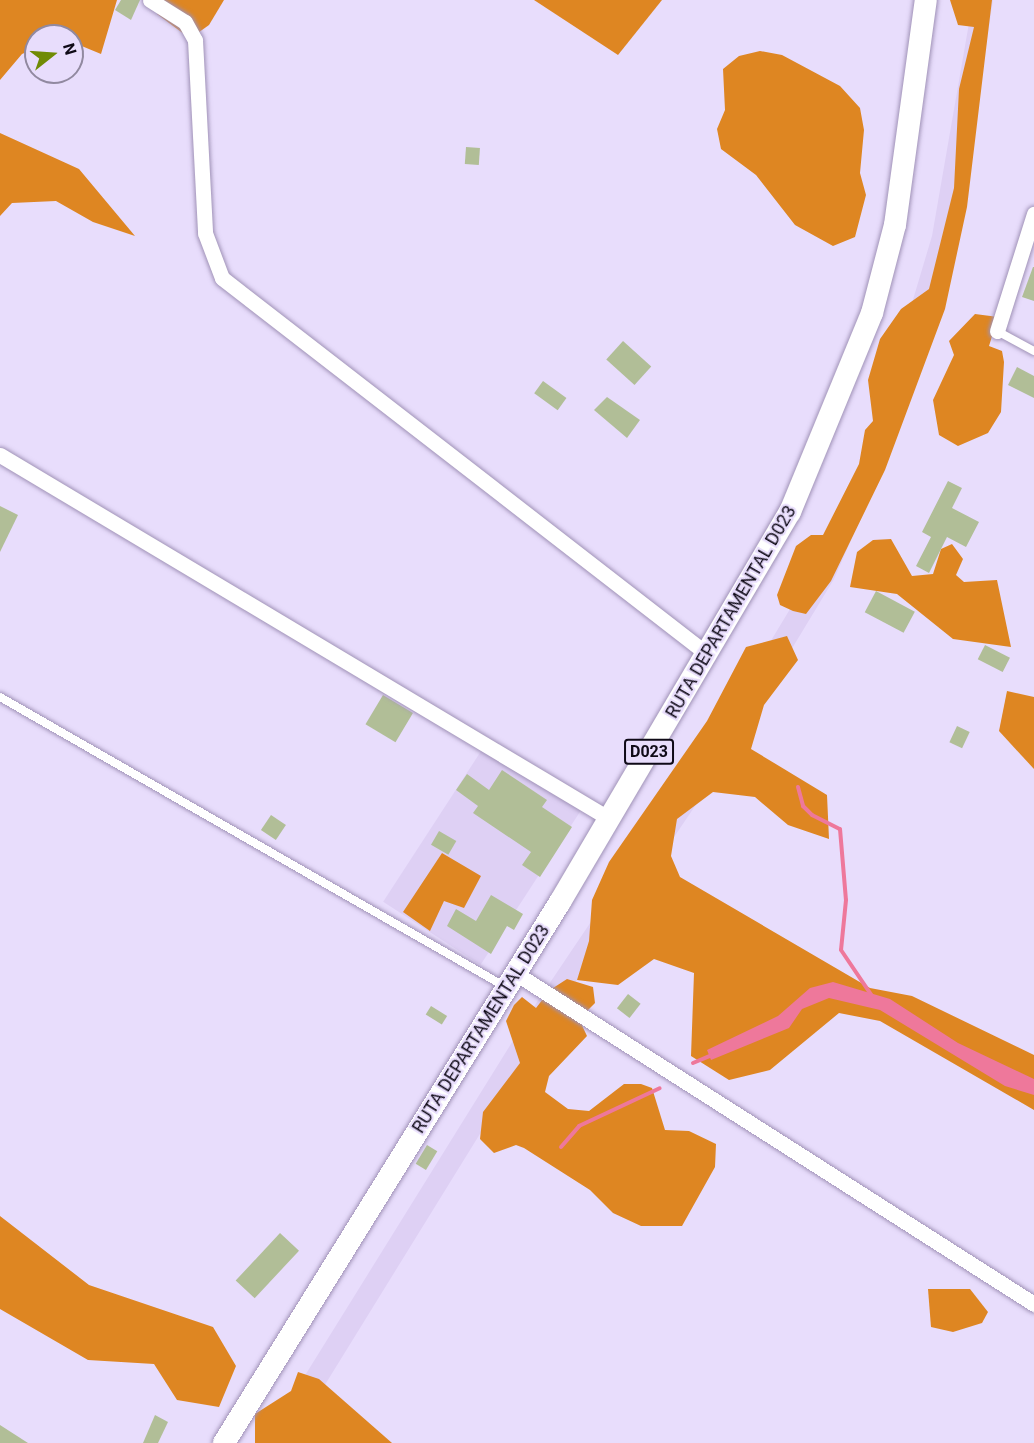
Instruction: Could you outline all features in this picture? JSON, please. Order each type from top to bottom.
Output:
[{"type":"main road","name":"RUTA DEPARTAMENTAL D023","points":[[224,1443],[610,819],[790,512],[872,313],[895,225],[926,0]]},
{"type":"street","points":[[150,0],[185,22],[195,40],[205,233],[222,278],[707,654]]},
{"type":"street","points":[[997,331],[1034,214]]},
{"type":"street","points":[[0,455],[610,819]]},
{"type":"street","points":[[510,980],[1034,1304]]},
{"type":"lane","points":[[997,331],[1034,351]]},
{"type":"lane","points":[[0,697],[510,980]]},
{"type":"shaded area","points":[[0,0],[117,0],[101,54],[84,47],[84,24],[24,24],[24,53],[0,80]]},
{"type":"shaded area","points":[[163,0],[224,0],[209,25],[195,35],[184,34],[157,14]]},
{"type":"shaded area","points":[[534,0],[662,0],[618,55]]},
{"type":"shaded area","points":[[950,0],[992,0],[967,207],[945,309],[885,470],[831,581],[806,614],[793,611],[780,605],[777,595],[796,546],[811,535],[823,535],[859,464],[865,430],[873,421],[868,380],[880,339],[901,309],[929,289],[954,188],[959,89],[974,27],[958,25]]},
{"type":"shaded area","points":[[973,0],[993,0],[972,139],[888,456],[834,579],[710,784],[554,1014],[289,1443],[263,1443],[537,1002],[693,770],[816,566],[869,447],[932,236]]},
{"type":"shaded area","points":[[760,51],[782,55],[840,86],[860,108],[864,130],[860,173],[866,195],[855,237],[833,246],[795,225],[756,175],[721,149],[717,129],[725,110],[723,69],[739,56]]},
{"type":"shaded area","points":[[0,133],[79,169],[135,236],[93,222],[56,201],[12,203],[0,216]]},
{"type":"shaded area","points":[[975,314],[998,317],[989,346],[1002,351],[1004,362],[1001,412],[988,433],[958,446],[939,435],[933,400],[954,355],[949,341]]},
{"type":"shaded area","points":[[891,539],[912,576],[933,574],[941,549],[952,544],[963,559],[956,575],[964,582],[997,580],[1011,647],[953,639],[897,594],[850,587],[857,552],[873,540]]},
{"type":"shaded area","points":[[787,636],[798,660],[764,705],[751,749],[827,795],[829,839],[788,825],[755,797],[713,792],[677,819],[671,856],[680,877],[870,988],[912,996],[1034,1055],[1034,1110],[880,1021],[839,1013],[770,1070],[729,1080],[691,1056],[694,973],[654,959],[618,985],[577,980],[589,941],[592,900],[609,862],[707,721],[746,647]]},
{"type":"shaded area","points":[[1007,691],[1034,697],[1034,769],[999,731]]},
{"type":"shaded area","points":[[485,745],[582,808],[480,965],[383,902]]},
{"type":"shaded area","points":[[442,853],[481,876],[464,908],[444,901],[430,931],[403,912]]},
{"type":"shaded area","points":[[567,979],[593,987],[595,1003],[579,1019],[587,1036],[549,1076],[545,1092],[568,1109],[589,1111],[624,1084],[641,1084],[652,1088],[665,1130],[689,1131],[716,1144],[715,1167],[682,1226],[641,1226],[613,1213],[590,1190],[524,1148],[516,1145],[494,1153],[480,1139],[483,1112],[520,1063],[506,1021],[514,1005],[522,997],[536,1008],[550,990]]},
{"type":"shaded area","points":[[833,982],[890,999],[958,1043],[1034,1079],[1034,1095],[1005,1086],[880,1010],[829,998],[802,1009],[789,1028],[711,1060],[707,1050],[778,1016],[810,988]]},
{"type":"shaded area","points":[[0,1216],[89,1285],[213,1327],[236,1366],[219,1407],[177,1400],[154,1364],[88,1360],[0,1309]]},
{"type":"shaded area","points":[[928,1289],[970,1289],[988,1312],[982,1323],[953,1332],[931,1327]]},
{"type":"shaded area","points":[[298,1372],[319,1379],[392,1443],[255,1443],[255,1414],[291,1391]]},
{"type":"building","points":[[121,0],[140,0],[131,20],[115,10]]},
{"type":"building","points":[[466,147],[480,148],[479,165],[465,164]]},
{"type":"building","points":[[1034,267],[1034,301],[1022,297]]},
{"type":"building","points":[[623,341],[651,366],[635,385],[606,360]]},
{"type":"building","points":[[1017,367],[1034,376],[1034,398],[1008,385]]},
{"type":"building","points":[[543,381],[566,398],[558,410],[534,393]]},
{"type":"building","points":[[607,397],[640,420],[627,438],[594,410]]},
{"type":"building","points":[[948,481],[962,488],[952,508],[979,522],[966,547],[947,537],[929,573],[916,566],[931,537],[922,532]]},
{"type":"building","points":[[0,506],[18,515],[0,552]]},
{"type":"building","points":[[876,591],[915,612],[904,633],[865,612]]},
{"type":"building","points":[[985,645],[1010,658],[1003,672],[978,659]]},
{"type":"building","points":[[383,695],[413,713],[395,742],[365,724]]},
{"type":"building","points":[[957,726],[970,732],[962,748],[949,742]]},
{"type":"building","points":[[502,770],[547,800],[542,807],[572,827],[540,877],[522,865],[531,852],[473,813],[478,806],[456,790],[467,774],[489,790]]},
{"type":"building","points":[[271,815],[286,825],[276,840],[261,830]]},
{"type":"building","points":[[439,831],[456,841],[448,855],[431,845]]},
{"type":"building","points":[[491,895],[523,914],[514,930],[507,926],[491,954],[447,926],[456,909],[476,921]]},
{"type":"building","points":[[628,994],[641,1004],[630,1018],[617,1008]]},
{"type":"building","points":[[431,1006],[447,1016],[442,1025],[426,1014]]},
{"type":"building","points":[[427,1145],[437,1151],[426,1170],[416,1164]]},
{"type":"building","points":[[280,1233],[299,1251],[255,1298],[236,1281]]},
{"type":"building","points":[[155,1415],[168,1422],[158,1443],[143,1443]]},
{"type":"building","points":[[0,1425],[28,1443],[0,1443]]},
{"type":"waterway","points":[[798,787],[803,806],[812,815],[840,829],[846,900],[841,950],[872,996]]},
{"type":"waterway","points":[[693,1063],[712,1055]]},
{"type":"waterway","points":[[561,1147],[579,1126],[660,1088]]}]
